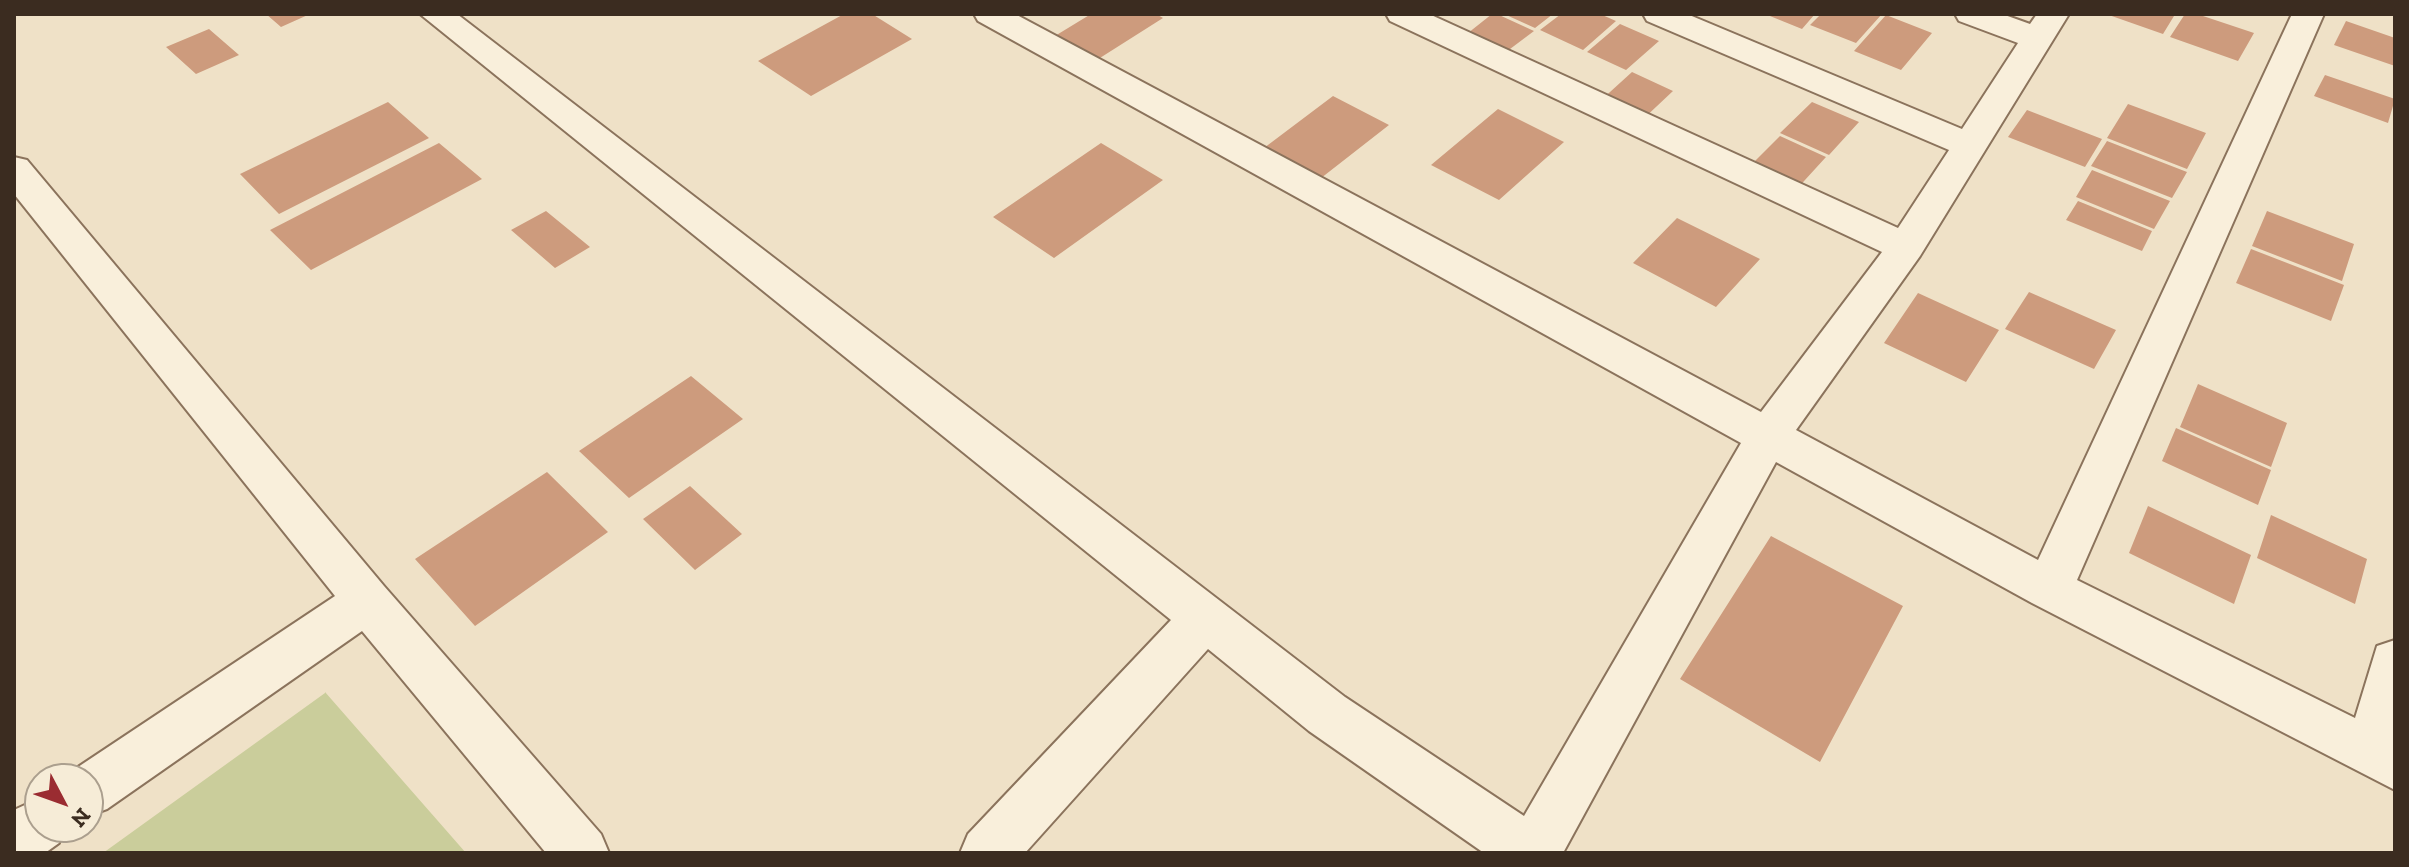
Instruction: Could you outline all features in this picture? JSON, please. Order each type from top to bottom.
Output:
[{"type":"street","points":[[436,14],[1327,714],[1532,853],[1767,437],[1906,247],[2045,26],[1971,14]]},
{"type":"street","points":[[990,14],[2049,589],[2384,759],[2395,662]]},
{"type":"street","points":[[1402,14],[1906,247]]},
{"type":"street","points":[[1659,14],[1971,146]]},
{"type":"street","points":[[2049,589],[2308,14]]},
{"type":"street","points":[[14,169],[367,601],[581,853]]},
{"type":"street","points":[[104,780],[367,601]]},
{"type":"street","points":[[988,853],[1204,619]]},
{"type":"green space","points":[[325,693],[466,853],[103,853]]},
{"type":"building","points":[[266,14],[310,14],[281,27]]},
{"type":"building","points":[[844,14],[872,14],[912,39],[811,96],[758,61]]},
{"type":"building","points":[[1091,14],[1156,14],[1163,18],[1092,63],[1050,39]]},
{"type":"building","points":[[1492,14],[1534,31],[1502,55],[1463,37]]},
{"type":"building","points":[[1504,14],[1553,14],[1535,28]]},
{"type":"building","points":[[1561,14],[1600,14],[1616,21],[1583,50],[1540,30]]},
{"type":"building","points":[[1765,14],[1815,14],[1802,29]]},
{"type":"building","points":[[1821,14],[1882,14],[1856,43],[1810,25]]},
{"type":"building","points":[[2106,14],[2167,14],[2174,16],[2163,34]]},
{"type":"building","points":[[2185,14],[2197,14],[2254,33],[2238,61],[2170,37]]},
{"type":"building","points":[[1886,15],[1932,33],[1901,70],[1854,51]]},
{"type":"building","points":[[2346,21],[2395,38],[2395,66],[2334,45]]},
{"type":"building","points":[[1620,24],[1659,41],[1626,70],[1587,52]]},
{"type":"building","points":[[209,29],[239,55],[196,74],[166,47]]},
{"type":"building","points":[[1632,72],[1673,91],[1640,122],[1599,102]]},
{"type":"building","points":[[2325,75],[2395,99],[2388,123],[2314,96]]},
{"type":"building","points":[[1333,96],[1389,125],[1316,182],[1260,151]]},
{"type":"building","points":[[388,102],[429,138],[279,214],[240,174]]},
{"type":"building","points":[[1812,102],[1859,122],[1829,155],[1780,133]]},
{"type":"building","points":[[2128,104],[2206,133],[2187,169],[2107,138]]},
{"type":"building","points":[[1498,109],[1564,142],[1499,200],[1431,165]]},
{"type":"building","points":[[2027,110],[2102,139],[2085,167],[2008,137]]},
{"type":"building","points":[[1780,136],[1826,157],[1794,192],[1746,170]]},
{"type":"building","points":[[2107,141],[2187,172],[2172,198],[2091,166]]},
{"type":"building","points":[[439,143],[482,179],[311,270],[270,230]]},
{"type":"building","points":[[1101,143],[1163,180],[1054,258],[993,217]]},
{"type":"building","points":[[2092,170],[2170,201],[2154,229],[2076,197]]},
{"type":"building","points":[[2078,201],[2152,231],[2142,251],[2066,220]]},
{"type":"building","points":[[546,211],[590,247],[555,268],[511,230]]},
{"type":"building","points":[[2267,211],[2354,244],[2342,281],[2252,246]]},
{"type":"building","points":[[1677,218],[1760,259],[1716,307],[1633,263]]},
{"type":"building","points":[[2251,249],[2344,285],[2331,321],[2236,283]]},
{"type":"building","points":[[2029,292],[2116,330],[2094,369],[2005,329]]},
{"type":"building","points":[[1918,293],[1999,330],[1966,382],[1884,343]]},
{"type":"building","points":[[691,376],[743,419],[629,498],[579,451]]},
{"type":"building","points":[[2198,384],[2287,423],[2271,467],[2180,427]]},
{"type":"building","points":[[2176,428],[2271,470],[2258,505],[2162,461]]},
{"type":"building","points":[[547,472],[608,532],[475,626],[415,559]]},
{"type":"building","points":[[690,486],[742,534],[695,570],[643,519]]},
{"type":"building","points":[[2148,506],[2251,555],[2234,604],[2129,553]]},
{"type":"building","points":[[2271,515],[2367,559],[2355,604],[2257,558]]},
{"type":"building","points":[[1771,536],[1903,606],[1820,762],[1680,679]]}]
